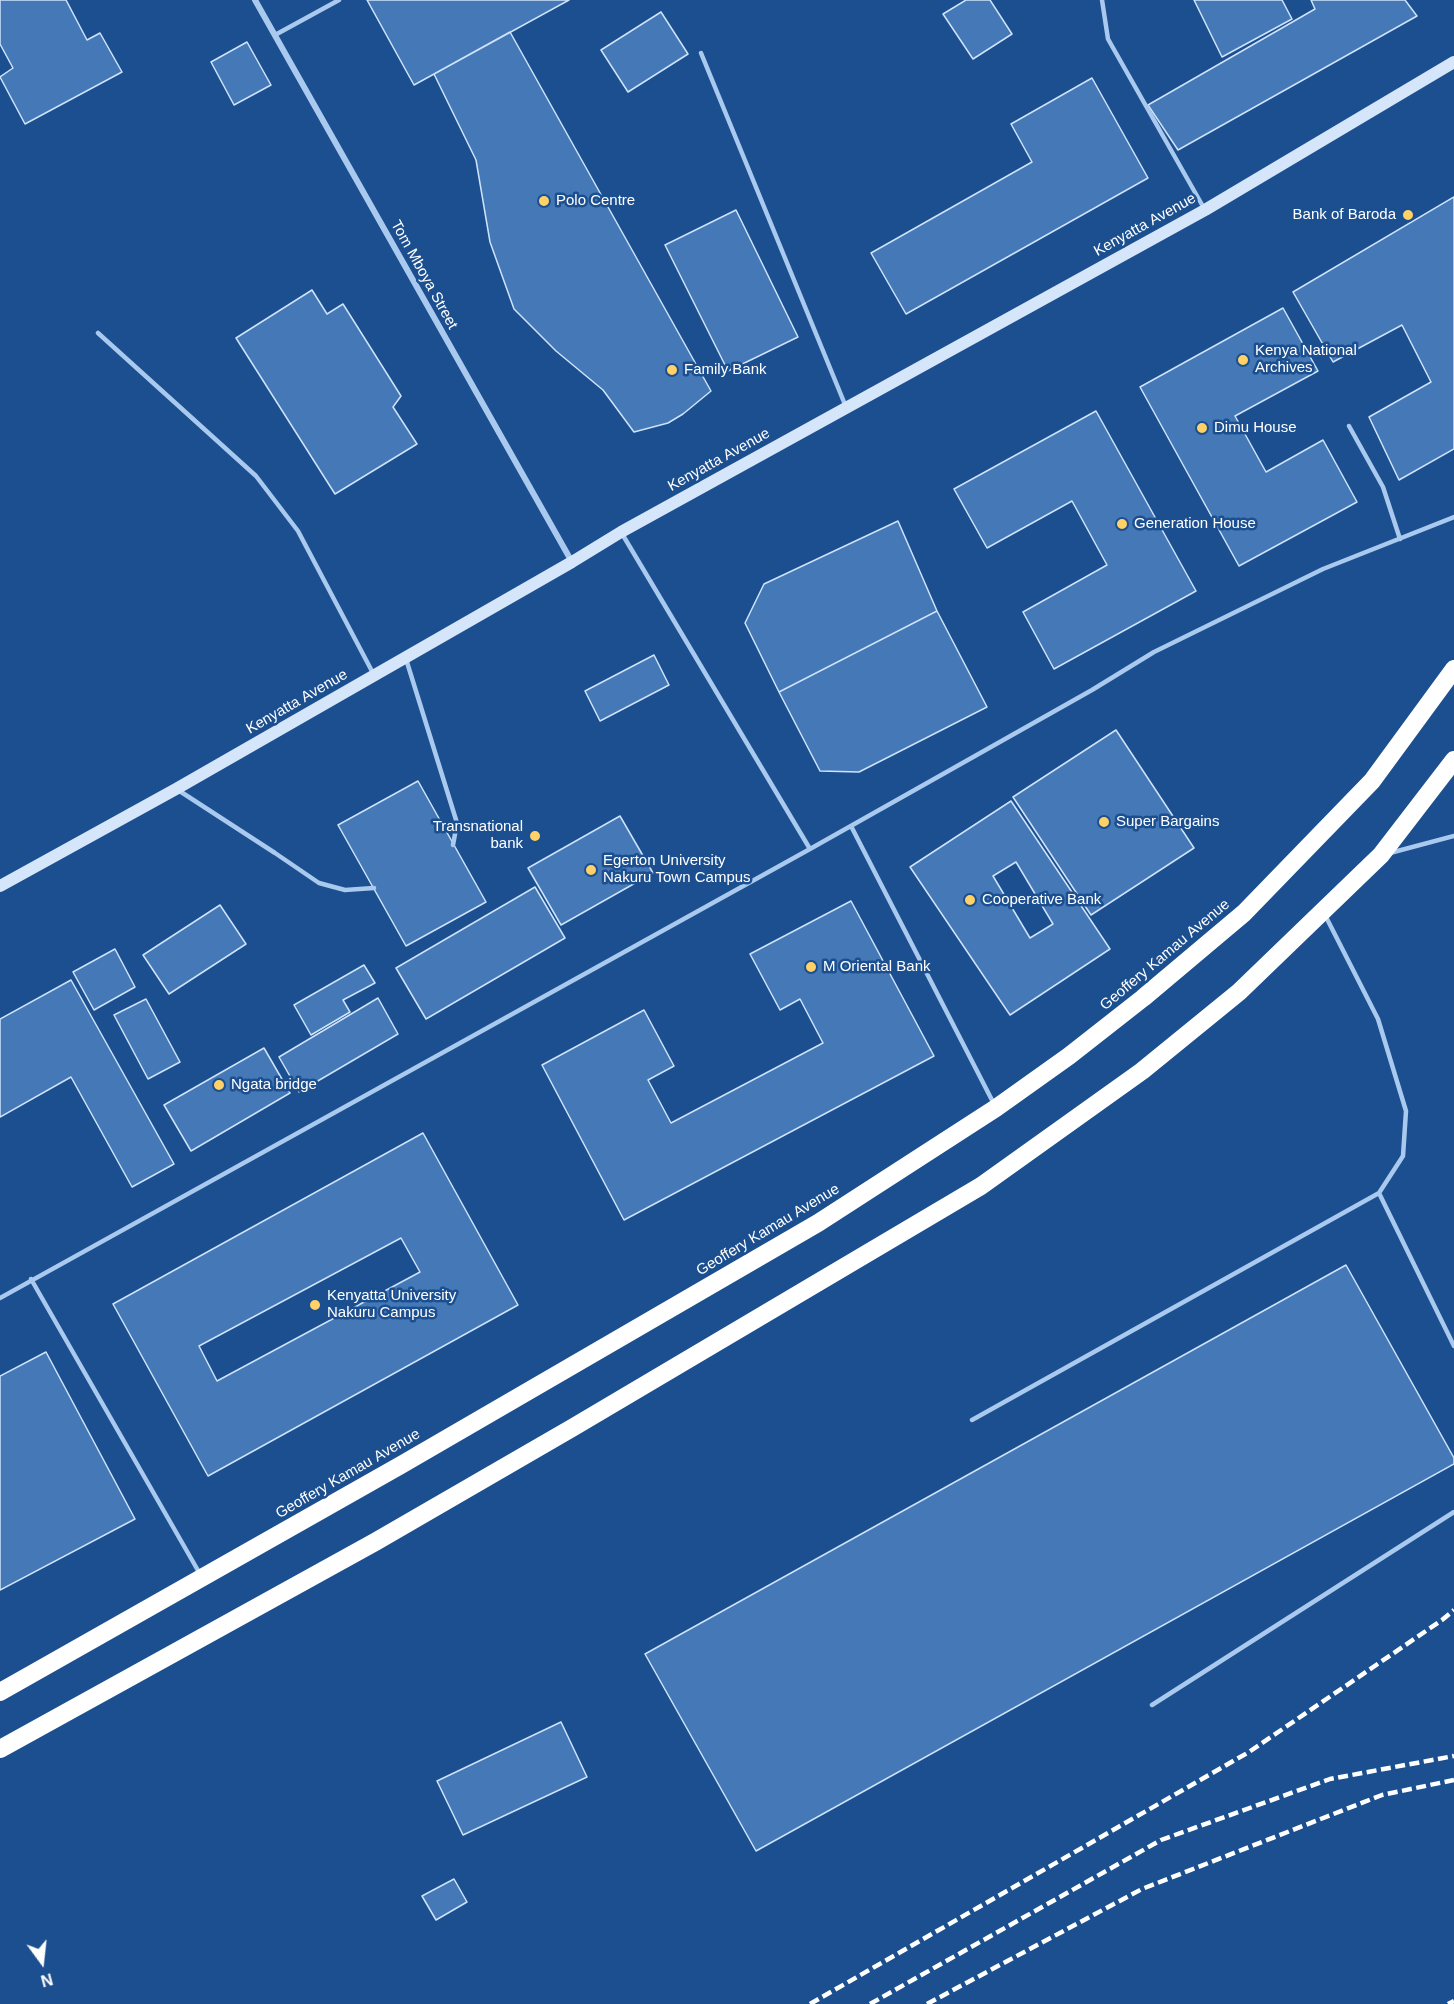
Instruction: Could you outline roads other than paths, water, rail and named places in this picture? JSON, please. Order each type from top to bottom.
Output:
[{"type":"highway","name":"Geoffery Kamau Avenue","points":[[0,1692],[203,1579],[818,1223],[996,1108],[1069,1056],[1143,998],[1244,913],[1372,781],[1454,669]]},
{"type":"highway","points":[[0,1749],[386,1536],[981,1186],[1151,1064],[1239,992],[1380,855],[1454,760]]},
{"type":"street","name":"Tom Mboya Street","points":[[255,0],[572,562]]},
{"type":"street","name":"Kenyatta Avenue","points":[[0,886],[176,789],[621,532],[1205,210],[1454,62]]},
{"type":"lane","points":[[275,35],[339,0]]},
{"type":"lane","points":[[1102,0],[1108,39],[1205,210]]},
{"type":"lane","points":[[701,53],[846,407]]},
{"type":"lane","points":[[98,333],[256,476],[298,531],[374,675]]},
{"type":"lane","points":[[1349,426],[1383,488],[1400,540]]},
{"type":"lane","points":[[0,1298],[810,849],[1082,696],[1154,652],[1323,568],[1400,540],[1454,517]]},
{"type":"lane","points":[[621,532],[810,849]]},
{"type":"lane","points":[[405,657],[457,823],[453,845]]},
{"type":"lane","points":[[176,789],[319,883],[345,890],[374,888]]},
{"type":"lane","points":[[851,826],[996,1108]]},
{"type":"lane","points":[[1380,855],[1454,836]]},
{"type":"lane","points":[[972,1419],[1379,1193],[1403,1156],[1406,1111],[1378,1019],[1323,911]]},
{"type":"lane","points":[[1379,1193],[1454,1346]]},
{"type":"lane","points":[[31,1279],[203,1579]]},
{"type":"lane","points":[[1152,1705],[1454,1512]]},
{"type":"railway","points":[[810,2004],[1249,1752],[1454,1610]]},
{"type":"railway","points":[[870,2004],[1161,1840],[1330,1779],[1454,1756]]},
{"type":"railway","points":[[927,2004],[1142,1889],[1382,1795],[1454,1780]]},
{"type":"railway","points":[[1448,2004],[1454,2001]]},
{"type":"place","name":"Polo Centre","points":[[544,201]]},
{"type":"place","name":"Bank of Baroda","points":[[1408,215]]},
{"type":"place","name":"Kenya National Archives","points":[[1243,360]]},
{"type":"place","name":"Family Bank","points":[[672,370]]},
{"type":"place","name":"Dimu House","points":[[1202,428]]},
{"type":"place","name":"Generation House","points":[[1122,524]]},
{"type":"place","name":"Super Bargains","points":[[1104,822]]},
{"type":"place","name":"Transnational bank","points":[[535,836]]},
{"type":"place","name":"Egerton University Nakuru Town Campus","points":[[591,870]]},
{"type":"place","name":"Cooperative Bank","points":[[970,900]]},
{"type":"place","name":"M Oriental Bank","points":[[811,967]]},
{"type":"place","name":"Ngata bridge","points":[[219,1085]]},
{"type":"place","name":"Kenyatta University Nakuru Campus","points":[[315,1305]]}]
